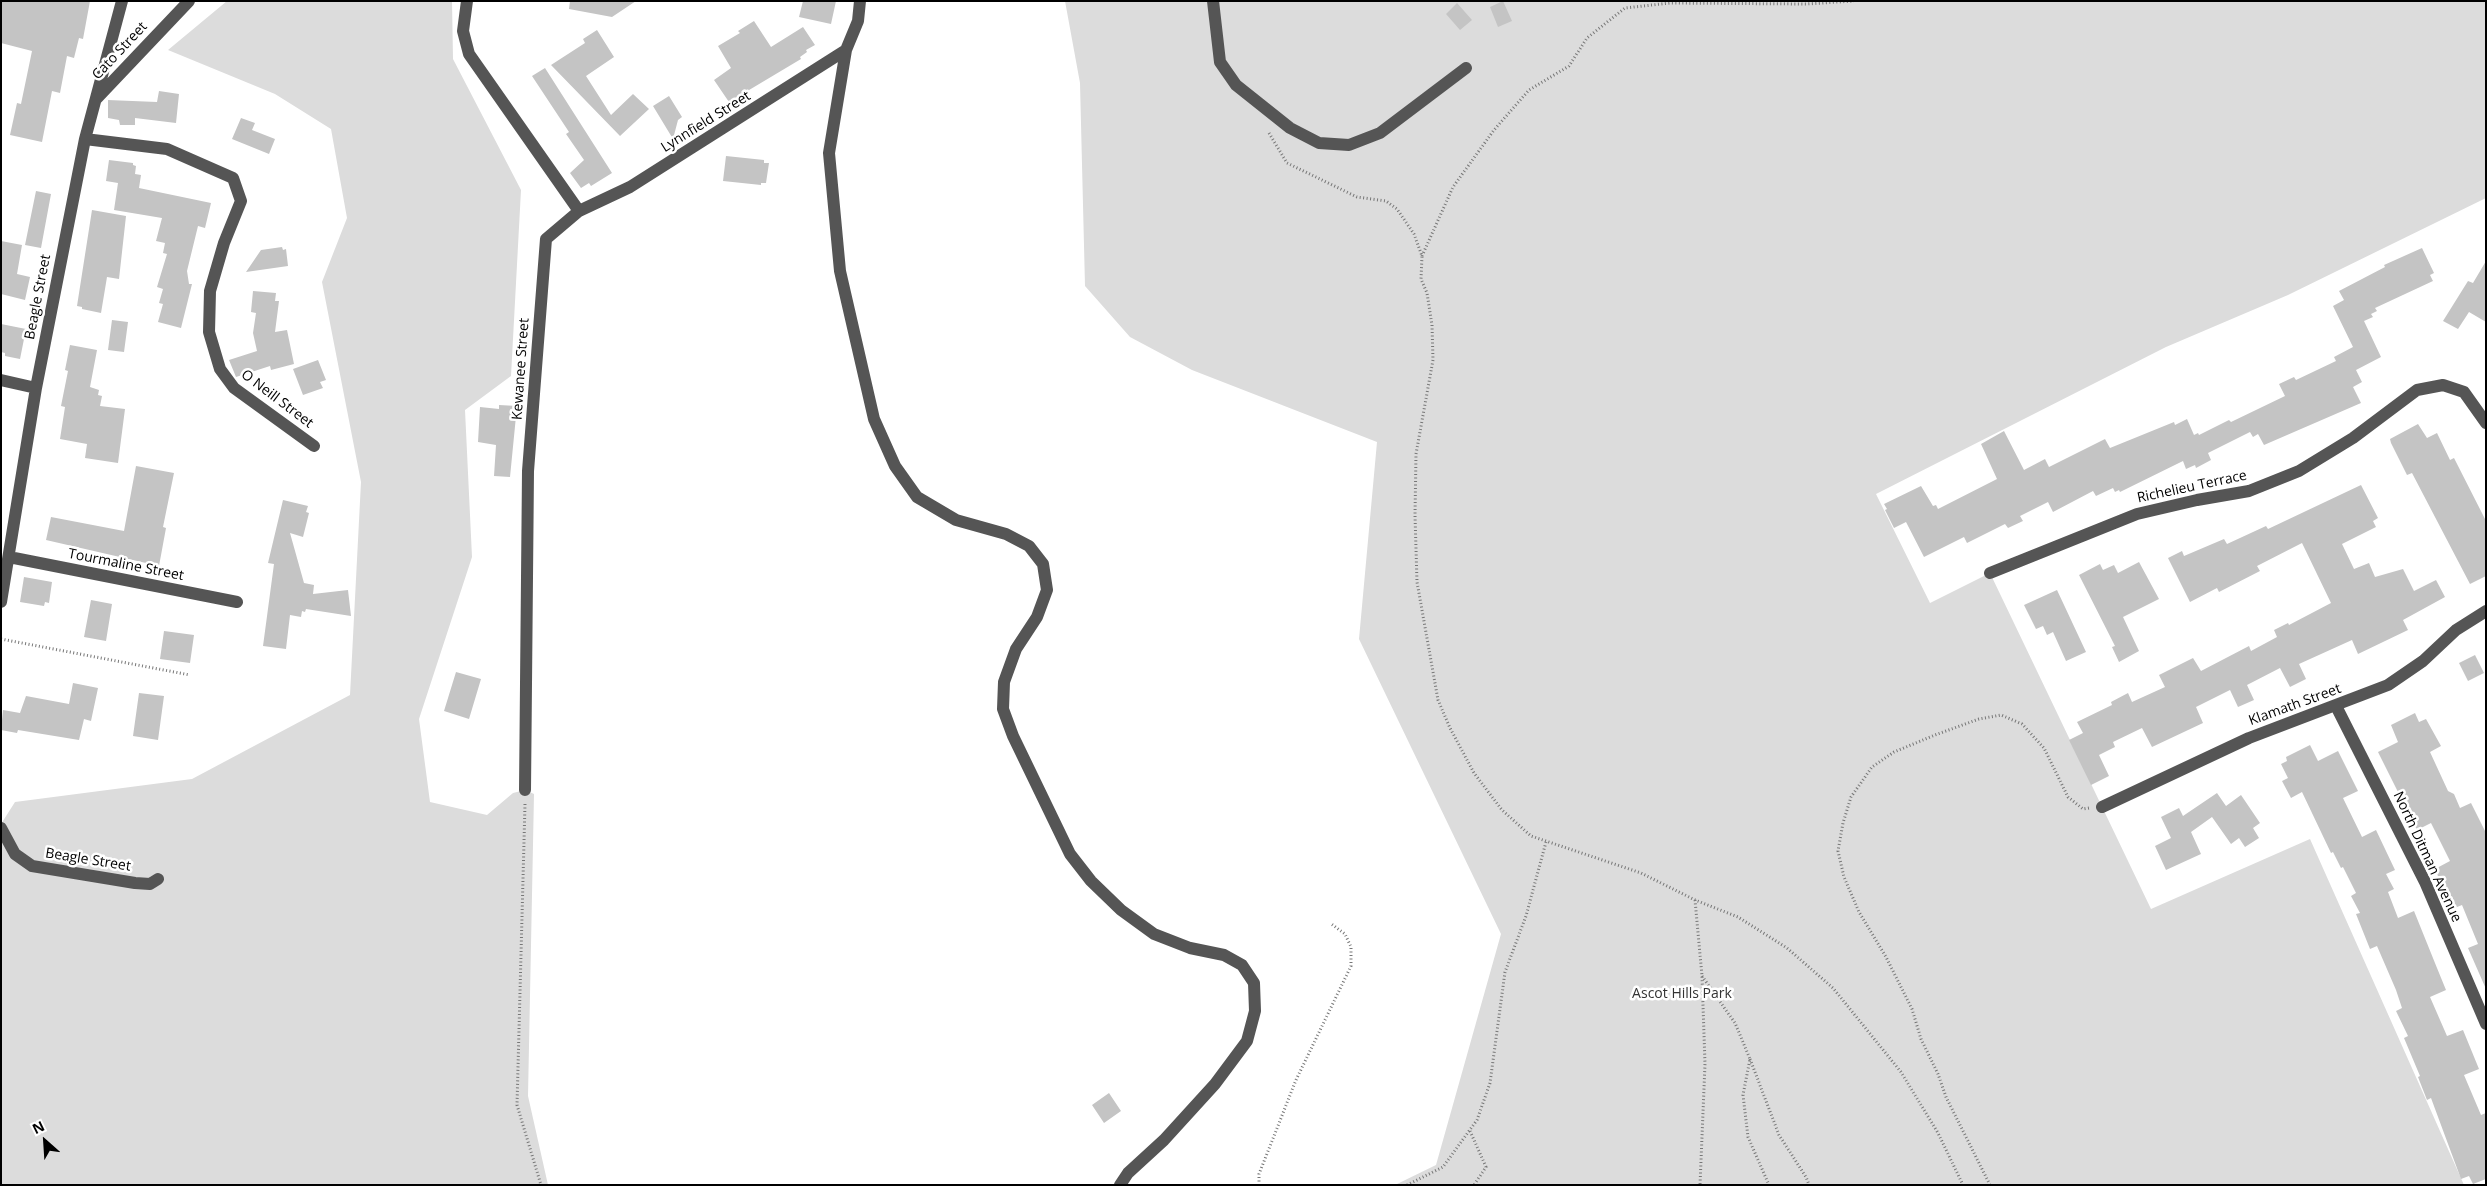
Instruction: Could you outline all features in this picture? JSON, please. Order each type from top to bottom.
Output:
[{"type":"street","name":"Beagle Street","points":[[1,602],[36,388],[85,139],[122,1]]},
{"type":"street","name":"Cato Street","points":[[96,100],[189,1]]},
{"type":"street","points":[[468,1],[463,31],[469,54],[578,211]]},
{"type":"street","points":[[860,1],[858,22],[846,50],[830,153],[840,271],[874,419],[895,466],[917,497],[956,520],[1006,534],[1029,546],[1044,564],[1047,590],[1037,617],[1016,649],[1004,682],[1003,710],[1013,736],[1070,854],[1091,881],[1122,910],[1154,934],[1190,948],[1224,955],[1242,965],[1254,983],[1255,1011],[1247,1041],[1215,1084],[1164,1140],[1128,1173],[1120,1185]]},
{"type":"street","points":[[1213,1],[1220,62],[1236,85],[1290,128],[1319,144],[1350,144],[1380,133],[1466,68]]},
{"type":"street","name":"Lynnfield Street","points":[[578,211],[638,182],[846,50]]},
{"type":"street","name":"O Neill Street","points":[[85,139],[167,149],[233,178],[241,201],[224,243],[210,291],[210,332],[220,369],[234,388],[314,446]]},
{"type":"street","name":"Kewanee Street","points":[[525,790],[528,471],[546,239],[578,211]]},
{"type":"street","points":[[1,380],[36,388]]},
{"type":"street","name":"Richelieu Terrace","points":[[1990,573],[2137,514],[2197,500],[2249,491],[2298,471],[2353,438],[2417,390],[2443,385],[2464,392],[2486,423]]},
{"type":"street","name":"Tourmaline Street","points":[[9,557],[237,602]]},
{"type":"street","name":"Klamath Street","points":[[2102,807],[2248,738],[2388,685],[2423,661],[2456,630],[2486,611]]},
{"type":"street","name":"North Ditman Avenue","points":[[2336,706],[2425,882],[2486,1024]]},
{"type":"street","name":"Beagle Street","points":[[1,828],[16,854],[32,866],[135,883],[150,884],[158,879]]},
{"type":"path","points":[[1854,1],[1806,4],[1670,3],[1625,8],[1586,38],[1569,66],[1529,90],[1500,123],[1453,187],[1422,256],[1421,279],[1427,293],[1432,325],[1432,360],[1416,454],[1417,582],[1438,700],[1450,728],[1474,773],[1502,810],[1531,836],[1641,873],[1696,900],[1738,917],[1787,948],[1833,988],[1901,1072],[1938,1133],[1963,1185]]},
{"type":"path","points":[[1267,130],[1287,163],[1357,197],[1386,201],[1398,208],[1414,234],[1422,256]]},
{"type":"path","points":[[1,639],[190,675]]},
{"type":"path","points":[[1990,1185],[1946,1097],[1938,1074],[1921,1039],[1912,1009],[1886,958],[1859,912],[1844,877],[1838,851],[1843,823],[1851,797],[1872,767],[1894,752],[1935,735],[1979,719],[2001,715],[2022,724],[2044,748],[2068,797],[2083,809],[2102,807]]},
{"type":"path","points":[[525,790],[517,1105],[541,1185]]},
{"type":"path","points":[[1407,1185],[1443,1167],[1478,1120],[1490,1083],[1505,972],[1526,916],[1546,842]]},
{"type":"path","points":[[1696,900],[1702,976],[1704,1064],[1700,1185]]},
{"type":"path","points":[[1259,1185],[1259,1174],[1296,1080],[1351,966],[1351,947],[1344,934],[1330,923]]},
{"type":"path","points":[[1702,976],[1735,1022],[1779,1135],[1806,1177],[1809,1185]]},
{"type":"path","points":[[1750,1059],[1744,1095],[1748,1137],[1769,1185]]},
{"type":"path","points":[[1470,1131],[1486,1167],[1474,1185]]},
{"type":"green space","points":[[227,1],[452,1],[453,59],[521,190],[511,376],[465,410],[472,557],[419,719],[430,802],[487,815],[513,793],[525,790],[534,794],[528,1096],[548,1185],[1,1185],[1,824],[15,802],[192,779],[350,695],[361,482],[322,282],[347,218],[331,129],[275,94],[168,50]]},
{"type":"green space","name":"Ascot Hills Park","points":[[1065,1],[2486,1],[2486,198],[2288,295],[2166,347],[1876,494],[1930,603],[1990,573],[2151,909],[2310,839],[2464,1185],[1395,1185],[1436,1165],[1501,934],[1359,639],[1377,442],[1192,370],[1130,337],[1085,286],[1080,83]]},
{"type":"building","points":[[1,1],[90,1],[83,39],[79,38],[74,58],[67,56],[60,93],[52,91],[42,142],[10,135],[17,103],[21,104],[32,51],[1,43]]},
{"type":"building","points":[[570,1],[636,1],[612,17],[569,9]]},
{"type":"building","points":[[803,1],[836,1],[831,24],[799,17]]},
{"type":"building","points":[[1503,1],[1512,21],[1498,27],[1490,7]]},
{"type":"building","points":[[1457,3],[1472,20],[1460,30],[1446,14]]},
{"type":"building","points":[[754,21],[771,47],[803,27],[815,45],[806,50],[807,52],[800,57],[801,59],[729,102],[714,80],[731,68],[718,46],[740,33],[738,31]]},
{"type":"building","points":[[597,30],[614,57],[586,76],[611,115],[633,94],[649,109],[620,136],[551,65],[585,43],[583,39]]},
{"type":"building","points":[[545,68],[612,173],[591,186],[589,183],[581,188],[570,173],[584,160],[566,134],[569,132],[532,76]]},
{"type":"building","points":[[159,91],[179,94],[176,123],[135,118],[135,125],[120,125],[119,120],[108,118],[108,100],[157,102]]},
{"type":"building","points":[[669,96],[682,117],[678,120],[673,139],[653,106]]},
{"type":"building","points":[[241,118],[255,123],[252,130],[275,139],[269,154],[232,139]]},
{"type":"building","points":[[726,156],[764,160],[764,163],[769,163],[766,183],[761,183],[761,185],[723,181]]},
{"type":"building","points":[[109,160],[133,163],[136,166],[135,174],[141,175],[139,188],[211,203],[205,228],[198,226],[187,271],[189,284],[192,284],[181,328],[158,322],[163,304],[159,303],[163,289],[157,287],[167,254],[163,253],[165,243],[156,241],[162,218],[114,210],[118,183],[106,181]]},
{"type":"building","points":[[36,191],[51,194],[41,248],[25,245]]},
{"type":"building","points":[[92,210],[126,216],[119,279],[107,277],[101,313],[77,306]]},
{"type":"building","points":[[1,241],[22,245],[17,274],[30,277],[25,300],[1,294]]},
{"type":"building","points":[[282,247],[283,250],[286,249],[288,266],[246,272],[261,250]]},
{"type":"building","points":[[2422,248],[2434,273],[2430,275],[2433,281],[2375,308],[2377,311],[2371,314],[2373,317],[2364,321],[2381,357],[2356,370],[2362,382],[2353,387],[2361,403],[2264,445],[2258,434],[2253,437],[2250,432],[2208,453],[2211,460],[2196,468],[2195,465],[2186,469],[2183,461],[2120,492],[2119,490],[2115,492],[2113,488],[2096,496],[2093,491],[2053,512],[2048,502],[2020,516],[2023,521],[2008,528],[2005,524],[1967,543],[1964,537],[1924,557],[1906,522],[1894,528],[1884,504],[1921,486],[1933,506],[1936,505],[1938,509],[1997,479],[1981,444],[2004,431],[2024,470],[2045,459],[2049,467],[2105,439],[2110,448],[2174,422],[2175,425],[2187,419],[2194,435],[2198,433],[2199,435],[2285,396],[2279,384],[2294,377],[2296,380],[2336,361],[2334,357],[2353,347],[2333,306],[2344,300],[2339,291],[2385,267],[2384,265]]},
{"type":"building","points":[[2486,261],[2486,322],[2469,312],[2458,329],[2443,321],[2468,281],[2473,283]]},
{"type":"building","points":[[253,291],[276,293],[275,301],[279,301],[275,332],[287,330],[294,364],[271,370],[270,366],[236,377],[229,360],[257,351],[253,333],[256,313],[251,312]]},
{"type":"building","points":[[112,320],[128,322],[124,352],[108,350]]},
{"type":"building","points":[[1,324],[26,329],[20,359],[5,356],[5,353],[1,352]]},
{"type":"building","points":[[70,345],[97,350],[90,387],[99,390],[98,395],[102,396],[100,406],[125,409],[118,463],[85,458],[87,444],[60,439],[65,407],[61,406],[68,371],[65,370]]},
{"type":"building","points":[[318,360],[326,380],[320,382],[323,388],[303,395],[293,369]]},
{"type":"building","points":[[499,405],[517,406],[510,477],[494,476],[496,445],[478,442],[480,407],[499,409]]},
{"type":"building","points":[[2418,424],[2427,438],[2437,433],[2450,460],[2454,458],[2486,521],[2486,576],[2470,584],[2412,473],[2407,475],[2391,443],[2390,439]]},
{"type":"building","points":[[136,466],[174,473],[163,527],[166,528],[159,566],[46,540],[51,517],[124,531]]},
{"type":"building","points":[[2361,485],[2378,518],[2373,521],[2376,527],[2342,544],[2354,569],[2369,563],[2375,577],[2403,569],[2414,591],[2436,580],[2445,597],[2403,620],[2408,630],[2358,654],[2352,640],[2299,664],[2306,679],[2290,687],[2280,668],[2247,685],[2254,700],[2238,707],[2230,690],[2196,707],[2203,723],[2152,747],[2142,728],[2113,742],[2115,747],[2099,755],[2109,776],[2091,785],[2069,740],[2083,733],[2077,722],[2112,705],[2111,702],[2128,693],[2132,702],[2165,687],[2159,675],[2193,658],[2201,671],[2249,646],[2251,651],[2277,637],[2274,630],[2288,623],[2289,625],[2331,603],[2302,543],[2257,566],[2260,571],[2219,592],[2217,588],[2190,602],[2168,558],[2182,551],[2184,556],[2224,539],[2227,544],[2266,526],[2268,529]]},
{"type":"building","points":[[283,500],[308,506],[306,512],[309,513],[303,537],[290,533],[304,583],[314,585],[313,594],[348,590],[351,616],[306,609],[305,612],[302,611],[301,617],[290,615],[286,649],[263,646],[274,564],[268,563]]},
{"type":"building","points":[[2139,562],[2159,599],[2123,617],[2139,651],[2119,662],[2112,647],[2115,646],[2079,575],[2100,564],[2103,570],[2114,565],[2118,573]]},
{"type":"building","points":[[24,577],[52,582],[49,603],[45,602],[44,606],[20,602]]},
{"type":"building","points":[[2057,590],[2086,652],[2066,661],[2053,632],[2047,635],[2043,626],[2036,629],[2024,605]]},
{"type":"building","points":[[91,600],[112,604],[106,641],[84,637]]},
{"type":"building","points":[[164,631],[194,635],[190,663],[160,659]]},
{"type":"building","points":[[2475,655],[2484,673],[2468,681],[2459,663]]},
{"type":"building","points":[[456,672],[481,679],[469,719],[444,711]]},
{"type":"building","points":[[73,683],[98,688],[91,721],[84,719],[79,740],[18,730],[17,733],[1,730],[3,710],[20,713],[26,696],[69,704]]},
{"type":"building","points":[[139,693],[164,696],[158,740],[133,736]]},
{"type":"building","points":[[2415,713],[2419,722],[2426,719],[2441,746],[2430,752],[2448,791],[2454,794],[2460,808],[2471,803],[2486,833],[2486,989],[2468,948],[2478,944],[2462,905],[2452,909],[2435,869],[2450,861],[2431,823],[2417,830],[2378,752],[2398,742],[2391,725]]},
{"type":"building","points":[[2310,745],[2318,761],[2338,751],[2358,791],[2343,798],[2362,837],[2376,830],[2395,870],[2386,874],[2394,889],[2388,892],[2398,918],[2414,911],[2446,990],[2430,997],[2447,1036],[2463,1030],[2479,1069],[2464,1075],[2481,1115],[2486,1113],[2486,1179],[2473,1184],[2469,1176],[2461,1179],[2431,1098],[2427,1100],[2418,1077],[2420,1076],[2404,1038],[2408,1036],[2396,1011],[2402,1008],[2396,990],[2377,946],[2370,949],[2356,914],[2360,913],[2351,896],[2356,893],[2343,867],[2341,868],[2333,852],[2331,853],[2302,792],[2291,798],[2282,781],[2288,778],[2281,764],[2287,761],[2286,757]]},
{"type":"building","points":[[2217,793],[2226,806],[2241,795],[2260,823],[2253,828],[2259,838],[2245,847],[2239,838],[2231,844],[2212,817],[2191,832],[2201,854],[2166,870],[2155,846],[2171,838],[2161,817],[2179,808],[2183,816]]},
{"type":"building","points":[[1109,1093],[1121,1111],[1104,1123],[1092,1105]]}]
